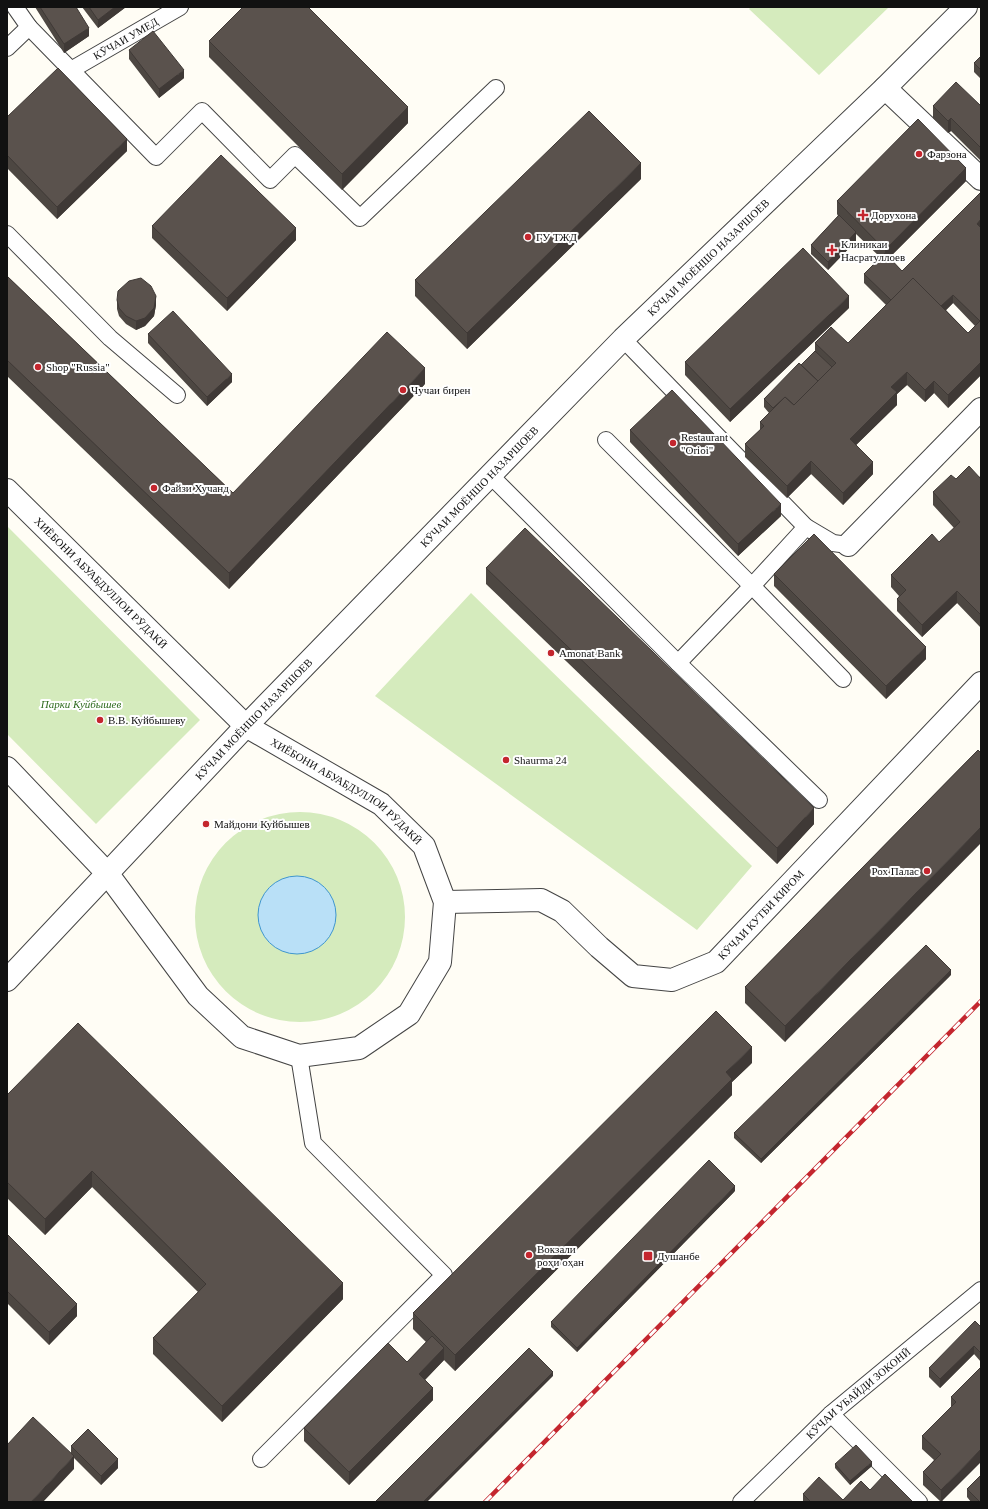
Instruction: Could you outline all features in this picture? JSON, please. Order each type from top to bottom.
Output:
[{"type":"street","name":"КӮЧАИ МОЁНШО НАЗАРШОЕВ","points":[[7,980],[246,726],[489,474],[623,339],[886,88],[966,7]]},
{"type":"street","points":[[886,88],[981,179]]},
{"type":"street","points":[[848,545],[981,409]]},
{"type":"street","name":"ХИЁБОНИ АБУАБДУЛЛОИ РӮДАКӢ","points":[[7,490],[246,726],[381,804],[424,846],[445,902],[440,962],[409,1014],[359,1048],[299,1056],[242,1037],[198,996],[107,873],[7,768]]},
{"type":"street","name":"КӮЧАИ КУТБИ КИРОМ","points":[[445,902],[541,900],[562,911],[599,947],[633,976],[672,980],[716,962],[981,683]]},
{"type":"lane","points":[[15,7],[29,27],[156,157],[202,111],[270,180],[295,155],[360,218],[496,88]]},
{"type":"lane","name":"КӮЧАИ УМЕД","points":[[72,70],[180,7]]},
{"type":"lane","points":[[7,48],[29,27]]},
{"type":"lane","points":[[7,234],[110,338],[177,395]]},
{"type":"lane","points":[[623,339],[806,528],[833,543],[848,545]]},
{"type":"lane","points":[[606,440],[843,679]]},
{"type":"lane","points":[[489,474],[678,663],[819,800]]},
{"type":"lane","points":[[678,663],[806,528]]},
{"type":"lane","points":[[261,1459],[444,1275],[313,1143],[299,1056]]},
{"type":"lane","name":"КӮЧАИ УБАЙДИ ЗОКОНӢ","points":[[741,1502],[831,1414],[981,1290]]},
{"type":"lane","points":[[831,1414],[919,1502]]},
{"type":"green space","points":[[751,7],[889,7],[819,75],[749,9]]},
{"type":"green space","name":"Парки Куйбышев","points":[[7,526],[200,720],[96,824],[7,734]]},
{"type":"green space","points":[[471,593],[752,866],[697,930],[375,696]]},
{"type":"green space","points":[[300,812],[320,814],[340,820],[358,830],[374,843],[387,859],[397,877],[403,897],[405,917],[403,937],[397,957],[387,975],[374,991],[358,1004],[340,1014],[320,1020],[300,1022],[280,1020],[260,1014],[242,1004],[226,991],[213,975],[203,957],[197,937],[195,917],[197,897],[203,877],[213,859],[226,843],[242,830],[260,820],[280,814]]},
{"type":"water","points":[[297,876],[312,879],[319,883],[329,893],[333,900],[336,915],[333,930],[329,937],[319,947],[312,951],[297,954],[282,951],[275,947],[265,937],[261,930],[258,915],[261,900],[265,893],[275,883],[282,879]]},
{"type":"building","points":[[40,7],[76,7],[89,28],[64,44]]},
{"type":"building","points":[[89,7],[115,7],[98,20]]},
{"type":"building","points":[[243,7],[308,7],[408,107],[342,174],[209,41]]},
{"type":"building","points":[[153,31],[184,70],[159,89],[129,50]]},
{"type":"building","points":[[981,56],[981,70],[974,63]]},
{"type":"building","points":[[58,68],[127,139],[57,207],[7,155],[7,117]]},
{"type":"building","points":[[956,82],[981,106],[981,148],[951,118],[948,121],[933,106]]},
{"type":"building","name":"ГУ ТЖД","points":[[589,111],[641,163],[467,333],[415,280]]},
{"type":"building","points":[[918,119],[966,168],[885,250],[837,201]]},
{"type":"building","points":[[221,155],[296,228],[227,298],[152,226]]},
{"type":"building","points":[[981,192],[981,219],[977,224],[981,228],[980,321],[953,295],[941,306],[913,278],[891,300],[864,274],[885,253],[902,271]]},
{"type":"building","points":[[839,215],[856,232],[828,262],[811,245]]},
{"type":"building","points":[[803,248],[849,296],[730,409],[685,362]]},
{"type":"building","points":[[7,276],[233,493],[387,332],[425,368],[229,573],[7,360]]},
{"type":"building","points":[[141,278],[151,286],[156,296],[154,308],[145,318],[136,321],[126,316],[119,308],[117,300],[118,291],[129,281]]},
{"type":"building","points":[[913,278],[968,333],[981,320],[981,362],[948,395],[934,381],[925,390],[907,372],[891,387],[897,392],[850,439],[873,462],[843,493],[811,461],[787,486],[745,444],[764,426],[760,422],[785,397],[794,405],[836,363],[815,343],[831,327],[848,343]]},
{"type":"building","points":[[173,311],[232,374],[207,397],[148,334]]},
{"type":"building","points":[[815,351],[832,367],[818,381],[801,365]]},
{"type":"building","points":[[799,363],[818,381],[794,405],[785,397],[773,408],[764,399]]},
{"type":"building","points":[[672,390],[781,504],[738,544],[630,430]]},
{"type":"building","points":[[969,466],[981,479],[981,615],[957,591],[922,625],[897,599],[906,590],[891,575],[932,534],[939,542],[960,522],[933,492],[951,475],[956,479]]},
{"type":"building","points":[[525,528],[814,808],[777,848],[486,568]]},
{"type":"building","points":[[814,534],[926,647],[886,686],[774,574]]},
{"type":"building","points":[[978,750],[981,753],[981,827],[785,1026],[745,987]]},
{"type":"building","points":[[926,945],[951,970],[761,1159],[734,1133]]},
{"type":"building","name":"Вокзали роҳи оҳан","points":[[716,1011],[752,1047],[726,1072],[732,1079],[455,1355],[413,1313]]},
{"type":"building","points":[[78,1023],[343,1283],[222,1406],[153,1338],[206,1284],[92,1171],[45,1219],[7,1182],[7,1095]]},
{"type":"building","points":[[709,1160],[735,1186],[577,1348],[551,1322]]},
{"type":"building","points":[[7,1234],[77,1304],[49,1332],[7,1291]]},
{"type":"building","points":[[975,1321],[981,1327],[981,1353],[974,1346],[940,1379],[929,1368]]},
{"type":"building","points":[[432,1336],[444,1348],[419,1374],[433,1388],[349,1472],[304,1428],[388,1343],[407,1362]]},
{"type":"building","points":[[529,1348],[553,1372],[423,1502],[375,1502]]},
{"type":"building","points":[[981,1367],[981,1449],[941,1490],[923,1472],[941,1454],[922,1436],[956,1402],[951,1397]]},
{"type":"building","points":[[33,1417],[74,1456],[31,1502],[7,1502],[7,1445]]},
{"type":"building","points":[[88,1429],[118,1459],[101,1476],[71,1446]]},
{"type":"building","points":[[856,1445],[872,1462],[850,1481],[835,1464]]},
{"type":"building","points":[[885,1474],[913,1502],[811,1502],[803,1494],[819,1477],[843,1500],[861,1481],[870,1490]]},
{"type":"building","points":[[981,1475],[981,1502],[980,1502],[967,1489]]},
{"type":"railway","points":[[485,1502],[981,1001]]},
{"type":"place","name":"Фарзона","points":[[919,154]]},
{"type":"place","name":"Дорухона","points":[[863,215]]},
{"type":"place","name":"ГУ ТЖД","points":[[528,237]]},
{"type":"place","name":"Клиникаи Насратуллоев","points":[[832,250]]},
{"type":"place","name":"Shop \"Russia\"","points":[[38,367]]},
{"type":"place","name":"Чучаи бирен","points":[[403,390]]},
{"type":"place","name":"Restaurant \"Orioi\"","points":[[673,443]]},
{"type":"place","name":"Файзи Хучанд","points":[[154,488]]},
{"type":"place","name":"Amonat Bank","points":[[551,653]]},
{"type":"place","name":"В.В. Куйбышеву","points":[[100,720]]},
{"type":"place","name":"Shaurma 24","points":[[506,760]]},
{"type":"place","name":"Майдони Куйбышев","points":[[206,824]]},
{"type":"place","name":"Рох Палас","points":[[927,871]]},
{"type":"place","name":"Вокзали роҳи оҳан","points":[[529,1255]]},
{"type":"place","name":"Душанбе","points":[[648,1256]]}]
